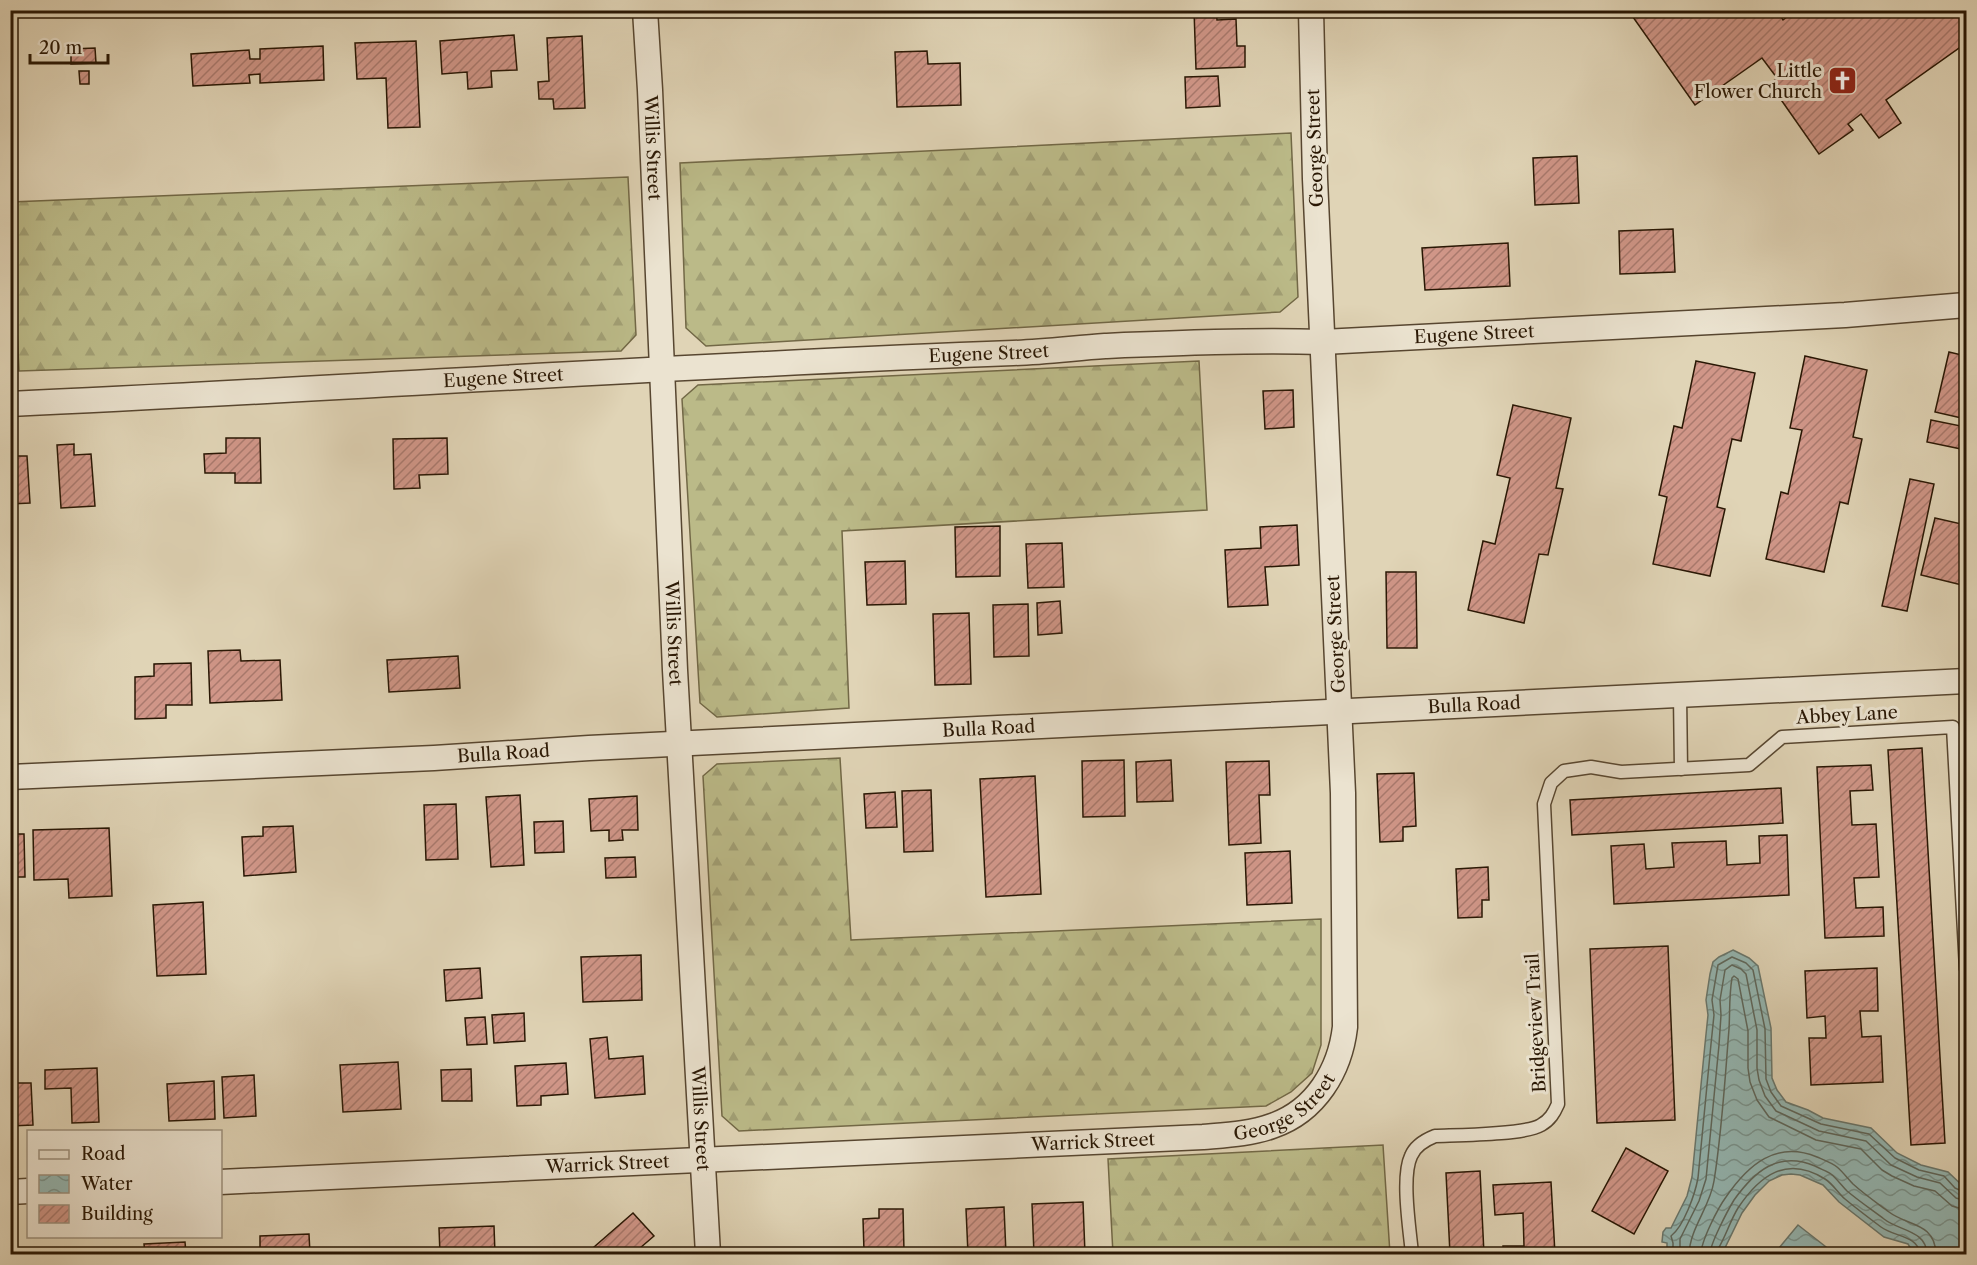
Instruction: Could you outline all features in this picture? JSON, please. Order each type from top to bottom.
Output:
[{"type":"street","name":"Willis Street","points":[[645,10],[675,670],[708,1254]]},
{"type":"street","name":"George Street","points":[[1174,1138],[1244,1133],[1274,1126],[1301,1112],[1321,1091],[1335,1070],[1343,1048],[1346,1027],[1343,793],[1315,178],[1311,10]]},
{"type":"street","name":"Eugene Street","points":[[10,404],[663,370],[812,360],[1024,353],[1243,340],[1323,342],[1845,315],[1966,305]]},
{"type":"street","name":"Bulla Road","points":[[10,777],[422,759],[960,729],[1966,681]]},
{"type":"street","name":"Warrick Street","points":[[222,1182],[1174,1138]]},
{"type":"street","points":[[10,1192],[27,1191]]},
{"type":"lane","points":[[1680,695],[1682,769]]},
{"type":"lane","name":"Abbey Lane","points":[[1551,783],[1564,771],[1591,767],[1621,772],[1749,765],[1782,737],[1953,727],[1966,969]]},
{"type":"lane","name":"Bridgeview Trail","points":[[1412,1254],[1406,1175],[1411,1156],[1422,1141],[1435,1136],[1524,1131],[1540,1126],[1552,1117],[1558,1104],[1544,823],[1544,804],[1551,783]]},
{"type":"green space","points":[[1291,133],[1298,297],[1280,312],[706,346],[686,328],[680,163]]},
{"type":"green space","points":[[628,177],[636,335],[621,351],[19,371],[11,202]]},
{"type":"green space","points":[[1199,361],[1207,510],[842,531],[849,708],[717,717],[700,703],[682,399],[698,385]]},
{"type":"green space","points":[[840,758],[851,940],[1321,919],[1321,1045],[1312,1073],[1291,1092],[1266,1106],[739,1131],[722,1116],[703,776],[717,764]]},
{"type":"green space","points":[[1383,1145],[1390,1254],[1113,1254],[1108,1159]]},
{"type":"water","points":[[1733,950],[1749,958],[1758,966],[1771,1028],[1772,1078],[1786,1102],[1823,1118],[1871,1128],[1897,1153],[1921,1165],[1948,1172],[1966,1189],[1966,1254],[1914,1254],[1908,1244],[1884,1237],[1839,1202],[1823,1185],[1800,1175],[1791,1174],[1769,1181],[1755,1195],[1742,1213],[1724,1254],[1667,1254],[1667,1243],[1662,1242],[1663,1232],[1666,1228],[1671,1228],[1687,1196],[1692,1177],[1710,974],[1713,962]]},
{"type":"water","points":[[1798,1225],[1835,1254],[1787,1254],[1779,1248]]},
{"type":"building","points":[[1194,10],[1216,10],[1217,20],[1236,19],[1237,46],[1245,46],[1245,67],[1196,69]]},
{"type":"building","name":"Little Flower Church","points":[[1628,10],[1777,10],[1783,20],[1796,10],[1966,10],[1966,43],[1886,100],[1901,123],[1879,138],[1861,114],[1848,124],[1853,130],[1819,154],[1770,84],[1777,78],[1762,58],[1695,105]]},
{"type":"building","points":[[514,35],[517,70],[491,71],[492,87],[468,89],[467,72],[442,74],[440,41]]},
{"type":"building","points":[[582,36],[585,108],[554,109],[553,99],[539,99],[538,82],[549,81],[547,38]]},
{"type":"building","points":[[416,41],[420,127],[388,128],[386,78],[357,79],[355,43]]},
{"type":"building","points":[[323,46],[324,80],[260,83],[260,74],[249,75],[250,83],[193,86],[191,54],[249,50],[250,59],[260,59],[260,49]]},
{"type":"building","points":[[95,48],[96,63],[71,64],[71,49]]},
{"type":"building","points":[[927,51],[928,64],[960,63],[961,105],[897,107],[895,52]]},
{"type":"building","points":[[79,71],[89,71],[89,84],[80,84]]},
{"type":"building","points":[[1218,76],[1220,106],[1186,108],[1185,77]]},
{"type":"building","points":[[1577,156],[1579,203],[1535,205],[1533,158]]},
{"type":"building","points":[[1673,229],[1675,272],[1620,274],[1619,231]]},
{"type":"building","points":[[1508,243],[1510,286],[1425,290],[1422,248]]},
{"type":"building","points":[[1949,352],[1966,356],[1966,419],[1935,412]]},
{"type":"building","points":[[1805,356],[1867,370],[1853,437],[1862,439],[1848,504],[1840,502],[1824,572],[1766,559],[1781,492],[1788,494],[1802,430],[1790,428]]},
{"type":"building","points":[[1696,361],[1755,373],[1741,441],[1732,439],[1717,507],[1725,509],[1710,576],[1653,564],[1667,497],[1659,495],[1674,426],[1682,428]]},
{"type":"building","points":[[1293,390],[1294,427],[1265,429],[1263,391]]},
{"type":"building","points":[[1513,405],[1571,418],[1556,488],[1563,489],[1548,555],[1539,554],[1524,623],[1468,610],[1483,541],[1495,544],[1510,478],[1497,475]]},
{"type":"building","points":[[1931,420],[1966,427],[1966,450],[1927,442]]},
{"type":"building","points":[[226,438],[260,438],[261,483],[235,483],[235,473],[205,473],[204,454],[226,453]]},
{"type":"building","points":[[447,438],[448,474],[419,475],[420,488],[394,489],[393,439]]},
{"type":"building","points":[[74,444],[74,455],[91,454],[95,506],[61,508],[57,445]]},
{"type":"building","points":[[10,456],[27,456],[30,503],[10,504]]},
{"type":"building","points":[[1910,479],[1934,484],[1907,611],[1882,606]]},
{"type":"building","points":[[1935,518],[1966,525],[1966,586],[1921,575]]},
{"type":"building","points":[[1297,525],[1299,565],[1265,567],[1268,605],[1228,607],[1225,550],[1261,548],[1260,527]]},
{"type":"building","points":[[1000,526],[1000,576],[956,577],[955,527]]},
{"type":"building","points":[[1062,543],[1064,587],[1028,588],[1026,544]]},
{"type":"building","points":[[905,561],[906,604],[867,605],[865,562]]},
{"type":"building","points":[[1386,572],[1416,572],[1417,648],[1387,648]]},
{"type":"building","points":[[1060,601],[1062,633],[1038,635],[1037,603]]},
{"type":"building","points":[[1028,604],[1029,656],[994,657],[993,605]]},
{"type":"building","points":[[969,613],[971,684],[935,685],[933,614]]},
{"type":"building","points":[[240,650],[241,661],[280,660],[282,700],[210,703],[208,651]]},
{"type":"building","points":[[458,656],[460,688],[389,692],[387,660]]},
{"type":"building","points":[[191,663],[192,705],[166,705],[166,718],[135,719],[135,677],[154,676],[154,664]]},
{"type":"building","points":[[15,670],[17,711],[10,711],[10,671]]},
{"type":"building","points":[[1922,748],[1945,1143],[1911,1145],[1888,750]]},
{"type":"building","points":[[1124,760],[1125,816],[1083,817],[1082,761]]},
{"type":"building","points":[[1171,760],[1173,801],[1137,802],[1136,762]]},
{"type":"building","points":[[1269,761],[1270,795],[1259,795],[1261,843],[1229,845],[1226,762]]},
{"type":"building","points":[[1871,765],[1873,790],[1850,791],[1852,825],[1876,824],[1879,877],[1854,878],[1856,908],[1883,907],[1884,936],[1825,938],[1817,767]]},
{"type":"building","points":[[1414,773],[1416,826],[1403,827],[1403,841],[1380,842],[1377,774]]},
{"type":"building","points":[[1035,776],[1041,894],[986,897],[980,779]]},
{"type":"building","points":[[1781,788],[1783,823],[1572,835],[1570,800]]},
{"type":"building","points":[[931,790],[933,851],[904,852],[902,791]]},
{"type":"building","points":[[895,792],[897,827],[866,828],[864,794]]},
{"type":"building","points":[[520,795],[524,865],[491,867],[486,797]]},
{"type":"building","points":[[637,796],[638,830],[622,830],[623,840],[609,841],[609,830],[591,831],[589,799]]},
{"type":"building","points":[[456,804],[458,859],[426,860],[424,805]]},
{"type":"building","points":[[563,821],[564,852],[535,853],[534,822]]},
{"type":"building","points":[[293,826],[296,872],[244,876],[242,837],[263,836],[263,827]]},
{"type":"building","points":[[109,828],[112,896],[69,898],[68,879],[34,880],[33,830]]},
{"type":"building","points":[[10,834],[24,834],[25,877],[10,877]]},
{"type":"building","points":[[1787,835],[1789,895],[1614,904],[1611,846],[1644,844],[1646,869],[1674,867],[1672,843],[1726,841],[1727,865],[1760,863],[1759,836]]},
{"type":"building","points":[[1290,851],[1292,903],[1247,905],[1245,853]]},
{"type":"building","points":[[635,857],[636,877],[606,878],[605,858]]},
{"type":"building","points":[[1488,867],[1489,900],[1482,900],[1482,917],[1458,918],[1456,869]]},
{"type":"building","points":[[203,902],[206,974],[157,976],[153,905]]},
{"type":"building","points":[[1668,946],[1675,1120],[1597,1123],[1590,949]]},
{"type":"building","points":[[641,955],[642,1000],[583,1002],[581,957]]},
{"type":"building","points":[[480,968],[482,998],[446,1001],[444,970]]},
{"type":"building","points":[[1877,968],[1878,1011],[1860,1011],[1862,1037],[1881,1036],[1883,1082],[1811,1085],[1809,1038],[1826,1038],[1825,1016],[1807,1018],[1805,971]]},
{"type":"building","points":[[524,1013],[525,1041],[494,1043],[492,1015]]},
{"type":"building","points":[[485,1017],[487,1044],[467,1045],[465,1018]]},
{"type":"building","points":[[607,1037],[609,1059],[643,1056],[645,1094],[595,1098],[590,1039]]},
{"type":"building","points":[[10,1053],[12,1083],[31,1083],[33,1125],[10,1126]]},
{"type":"building","points":[[398,1062],[401,1109],[343,1112],[340,1065]]},
{"type":"building","points":[[566,1063],[568,1094],[541,1096],[541,1105],[517,1106],[515,1066]]},
{"type":"building","points":[[97,1068],[99,1122],[72,1123],[71,1088],[45,1089],[45,1070]]},
{"type":"building","points":[[471,1069],[472,1101],[442,1101],[441,1070]]},
{"type":"building","points":[[254,1075],[256,1116],[224,1118],[222,1077]]},
{"type":"building","points":[[214,1081],[215,1119],[169,1121],[167,1084]]},
{"type":"building","points":[[1626,1148],[1668,1171],[1634,1234],[1592,1211]]},
{"type":"building","points":[[1480,1171],[1484,1254],[1450,1254],[1446,1173]]},
{"type":"building","points":[[1551,1182],[1555,1254],[1503,1254],[1503,1246],[1524,1246],[1523,1213],[1495,1215],[1493,1185]]},
{"type":"building","points":[[1083,1202],[1085,1254],[1034,1254],[1032,1204]]},
{"type":"building","points":[[1004,1207],[1006,1254],[968,1254],[966,1209]]},
{"type":"building","points":[[879,1209],[903,1209],[904,1251],[864,1251],[863,1219],[879,1218]]},
{"type":"building","points":[[633,1213],[654,1236],[633,1254],[586,1254]]},
{"type":"building","points":[[494,1226],[495,1254],[440,1254],[439,1228]]},
{"type":"building","points":[[309,1234],[310,1254],[260,1254],[260,1236]]},
{"type":"building","points":[[185,1242],[186,1253],[227,1250],[227,1254],[145,1254],[144,1244]]},
{"type":"building","points":[[92,1251],[92,1254],[20,1254]]},
{"type":"place","name":"Little Flower Church","points":[[1843,81]]}]
